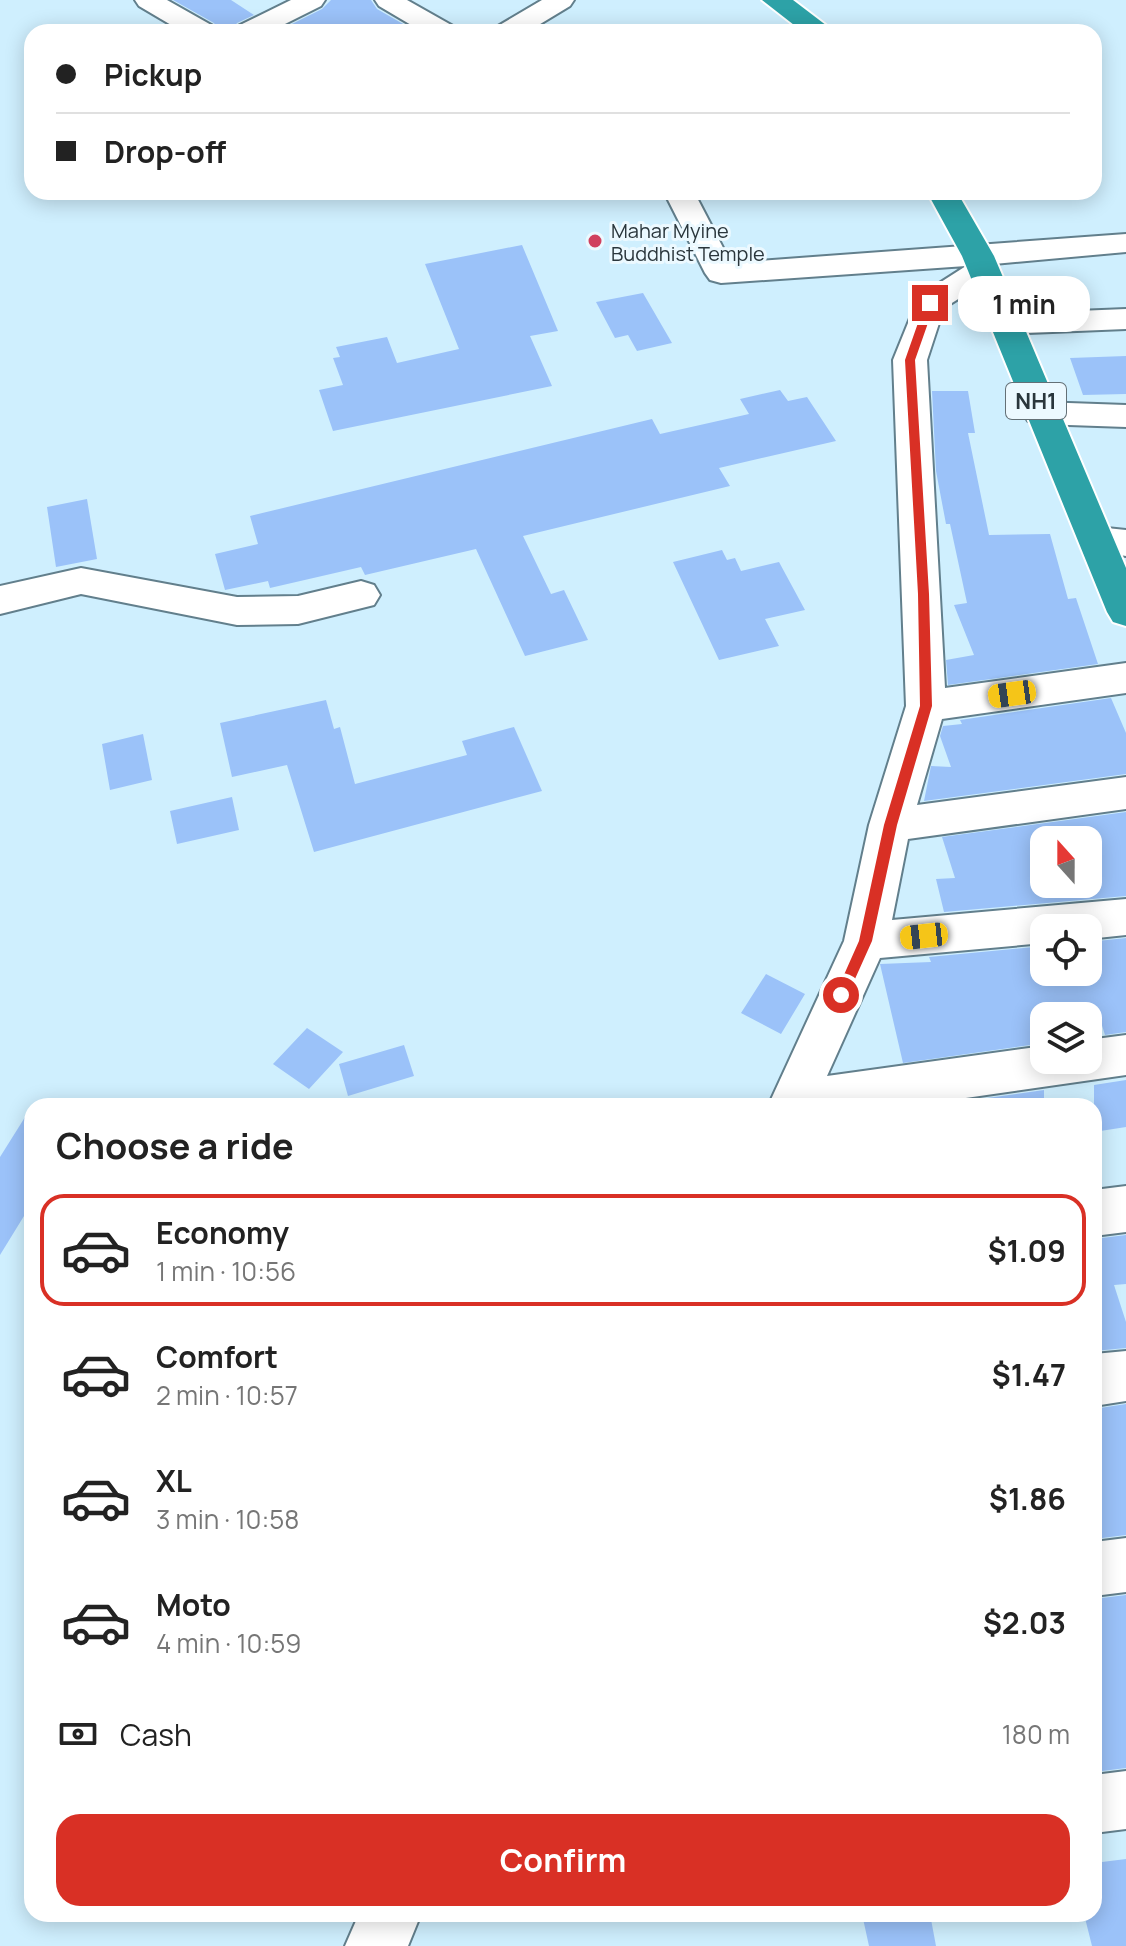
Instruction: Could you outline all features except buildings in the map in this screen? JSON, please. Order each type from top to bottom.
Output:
[{"type":"highway","points":[[775,0],[810,24]]},
{"type":"highway","name":"NH1","points":[[946,200],[980,263],[1040,413],[1112,542],[1126,612]]},
{"type":"street","points":[[148,0],[189,24]]},
{"type":"street","points":[[264,24],[312,0]]},
{"type":"street","points":[[388,0],[429,24]]},
{"type":"street","points":[[521,24],[561,0]]},
{"type":"street","points":[[683,200],[721,273],[980,263],[1126,243]]},
{"type":"street","points":[[794,1098],[866,941],[890,825],[926,706],[910,360],[930,303],[980,263]]},
{"type":"street","points":[[1006,324],[1126,319]]},
{"type":"street","points":[[1040,413],[1126,416]]},
{"type":"street","points":[[0,600],[81,581],[237,611],[298,610],[361,595]]},
{"type":"street","points":[[926,706],[1126,678]]},
{"type":"street","points":[[890,825],[1126,793]]},
{"type":"street","points":[[866,941],[1126,917]]},
{"type":"street","points":[[832,1098],[1126,1055]]},
{"type":"street","points":[[1102,1212],[1126,1209]]},
{"type":"street","points":[[1102,1379],[1126,1376]]},
{"type":"street","points":[[1102,1568],[1126,1565]]},
{"type":"street","points":[[1102,1803],[1126,1800]]},
{"type":"street","points":[[376,1946],[387,1922]]},
{"type":"place","name":"Mahar Myine Buddhist Temple","points":[[595,241]]},
{"type":"route","points":[[841,995],[866,941],[890,825],[926,706],[910,360],[930,303]]}]
